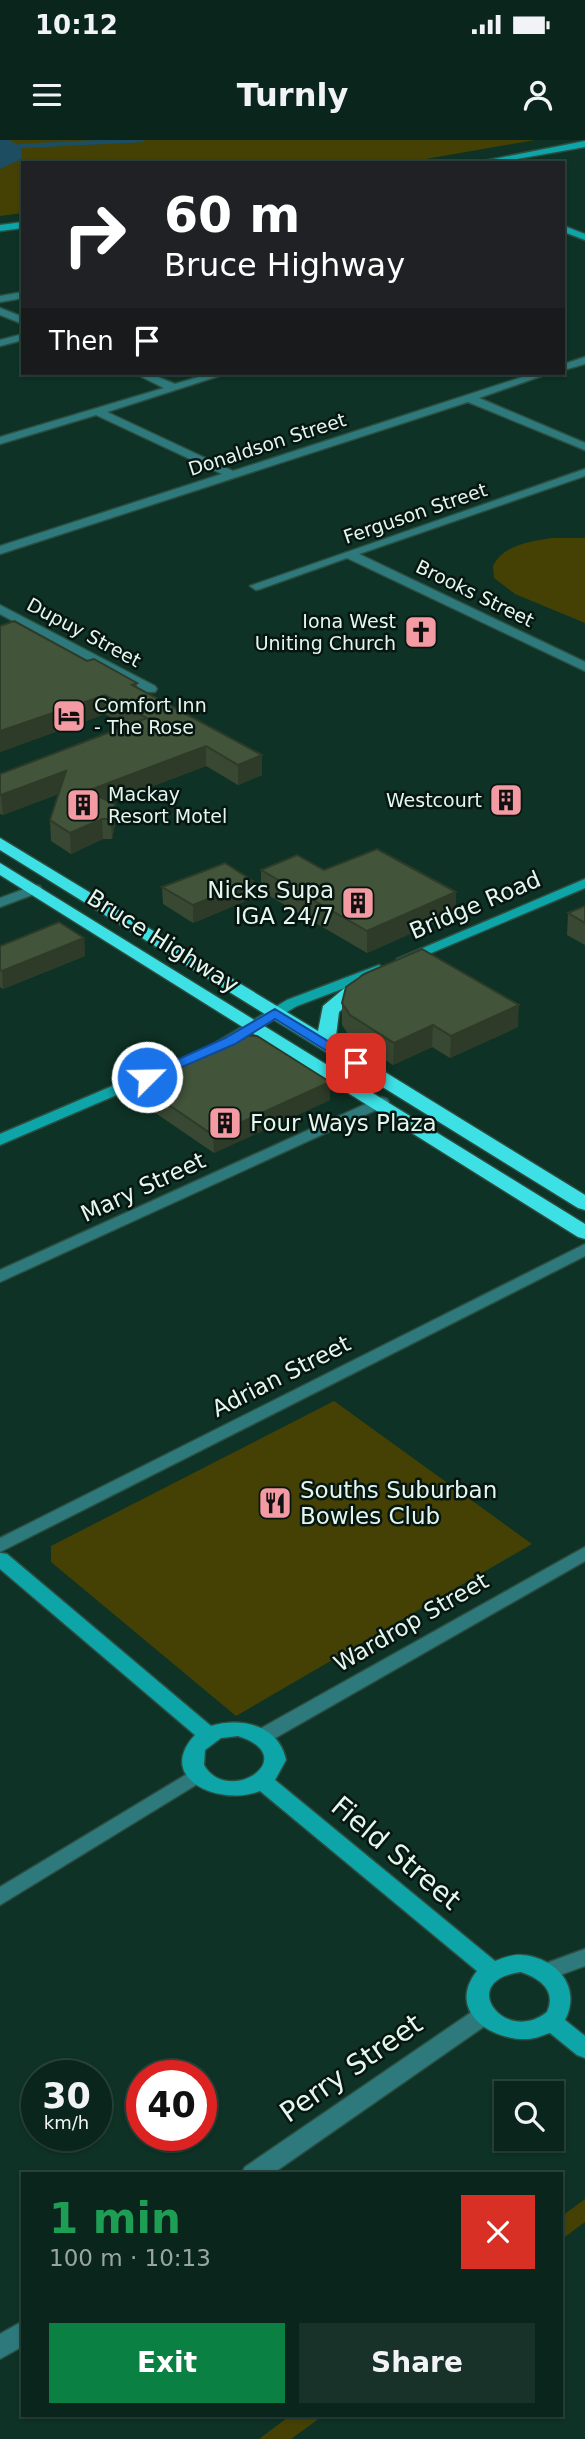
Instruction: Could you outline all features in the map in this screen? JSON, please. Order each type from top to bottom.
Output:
[{"type":"highway","name":"Bruce Highway","points":[[0,843],[585,1203]]},
{"type":"highway","name":"Bruce Highway","points":[[0,868],[254,1027],[381,1102],[585,1233]]},
{"type":"highway","points":[[334,1050],[327,1036],[330,1010],[338,1001],[355,991],[371,973]]},
{"type":"street","points":[[488,161],[585,144]]},
{"type":"street","points":[[0,228],[21,225]]},
{"type":"street","points":[[565,229],[585,237]]},
{"type":"street","points":[[0,299],[21,296]]},
{"type":"street","points":[[0,311],[21,320]]},
{"type":"street","points":[[0,343],[21,338]]},
{"type":"street","points":[[565,367],[585,360]]},
{"type":"street","points":[[144,375],[174,388]]},
{"type":"street","points":[[0,441],[216,375]]},
{"type":"street","name":"Donaldson Street","points":[[0,550],[538,375]]},
{"type":"street","points":[[467,397],[585,447]]},
{"type":"street","points":[[97,412],[231,474]]},
{"type":"street","name":"Ferguson Street","points":[[256,586],[585,472]]},
{"type":"street","name":"Brooks Street","points":[[348,554],[585,667]]},
{"type":"street","name":"Dupuy Street","points":[[0,609],[150,689]]},
{"type":"street","name":"Bridge Road","points":[[208,1050],[254,1027],[292,1003],[371,973],[585,883]]},
{"type":"street","points":[[0,903],[35,889]]},
{"type":"street","points":[[0,1140],[171,1066]]},
{"type":"street","name":"Mary Street","points":[[0,1277],[381,1102]]},
{"type":"street","name":"Adrian Street","points":[[0,1546],[585,1249]]},
{"type":"street","name":"Wardrop Street","points":[[263,1736],[585,1553]]},
{"type":"street","points":[[0,1559],[208,1735]]},
{"type":"street","points":[[239,1729],[263,1736],[276,1751],[277,1763],[263,1782],[242,1789],[212,1786],[197,1775],[191,1765],[197,1744],[208,1735],[239,1729]]},
{"type":"street","points":[[0,1897],[197,1775]]},
{"type":"street","name":"Field Street","points":[[263,1782],[491,1970]]},
{"type":"street","points":[[549,1971],[585,1957]]},
{"type":"street","points":[[522,1963],[549,1971],[563,1987],[565,2001],[561,2012],[552,2022],[531,2030],[501,2026],[484,2015],[478,2003],[477,1991],[481,1980],[491,1970],[507,1964],[522,1963]]},
{"type":"street","name":"Perry Street","points":[[256,2172],[484,2015]]},
{"type":"street","points":[[552,2022],[585,2049]]},
{"type":"street","points":[[0,2348],[21,2333]]},
{"type":"shaded area","points":[[0,140],[535,140],[414,161],[21,161],[21,213],[0,216]]},
{"type":"shaded area","points":[[552,538],[585,538],[585,623],[515,594],[494,578],[493,566],[503,553],[518,545]]},
{"type":"shaded area","points":[[334,1401],[532,1544],[236,1716],[51,1562],[51,1546]]},
{"type":"shaded area","points":[[585,2199],[585,2222],[563,2238],[563,2215]]},
{"type":"shaded area","points":[[288,2417],[321,2417],[291,2439],[259,2439]]},
{"type":"water","points":[[0,140],[9,140],[21,146],[22,159],[0,169]]},
{"type":"building","points":[[14,621],[87,661],[94,659],[137,683],[132,685],[262,755],[238,765],[206,746],[87,791],[115,804],[111,819],[102,819],[70,833],[50,820],[66,771],[1,795],[0,774],[147,718],[105,695],[0,731],[0,626]]},
{"type":"building","points":[[377,849],[456,892],[367,931],[261,870],[297,855],[324,870]]},
{"type":"building","points":[[225,863],[253,881],[193,905],[162,887]]},
{"type":"building","points":[[585,906],[585,923],[568,913]]},
{"type":"building","points":[[59,922],[84,938],[0,970],[0,946]]},
{"type":"building","points":[[422,949],[519,1005],[451,1036],[433,1025],[394,1043],[350,1015],[342,1003],[346,987],[364,974]]},
{"type":"building","name":"Four Ways Plaza","points":[[238,1035],[257,1036],[330,1082],[213,1135],[134,1081]]},
{"type":"waterway","points":[[21,146],[142,140]]},
{"type":"place","name":"Iona West Uniting Church","points":[[421,632]]},
{"type":"place","name":"Comfort Inn - The Rose","points":[[69,716]]},
{"type":"place","name":"Westcourt","points":[[506,800]]},
{"type":"place","name":"Mackay Resort Motel","points":[[83,805]]},
{"type":"place","name":"Nicks Supa IGA 24/7","points":[[358,903]]},
{"type":"place","name":"Four Ways Plaza","points":[[225,1123]]},
{"type":"place","name":"Souths Suburban Bowles Club","points":[[275,1503]]},
{"type":"route","points":[[147,1077],[230,1041],[275,1013],[356,1063]]}]
